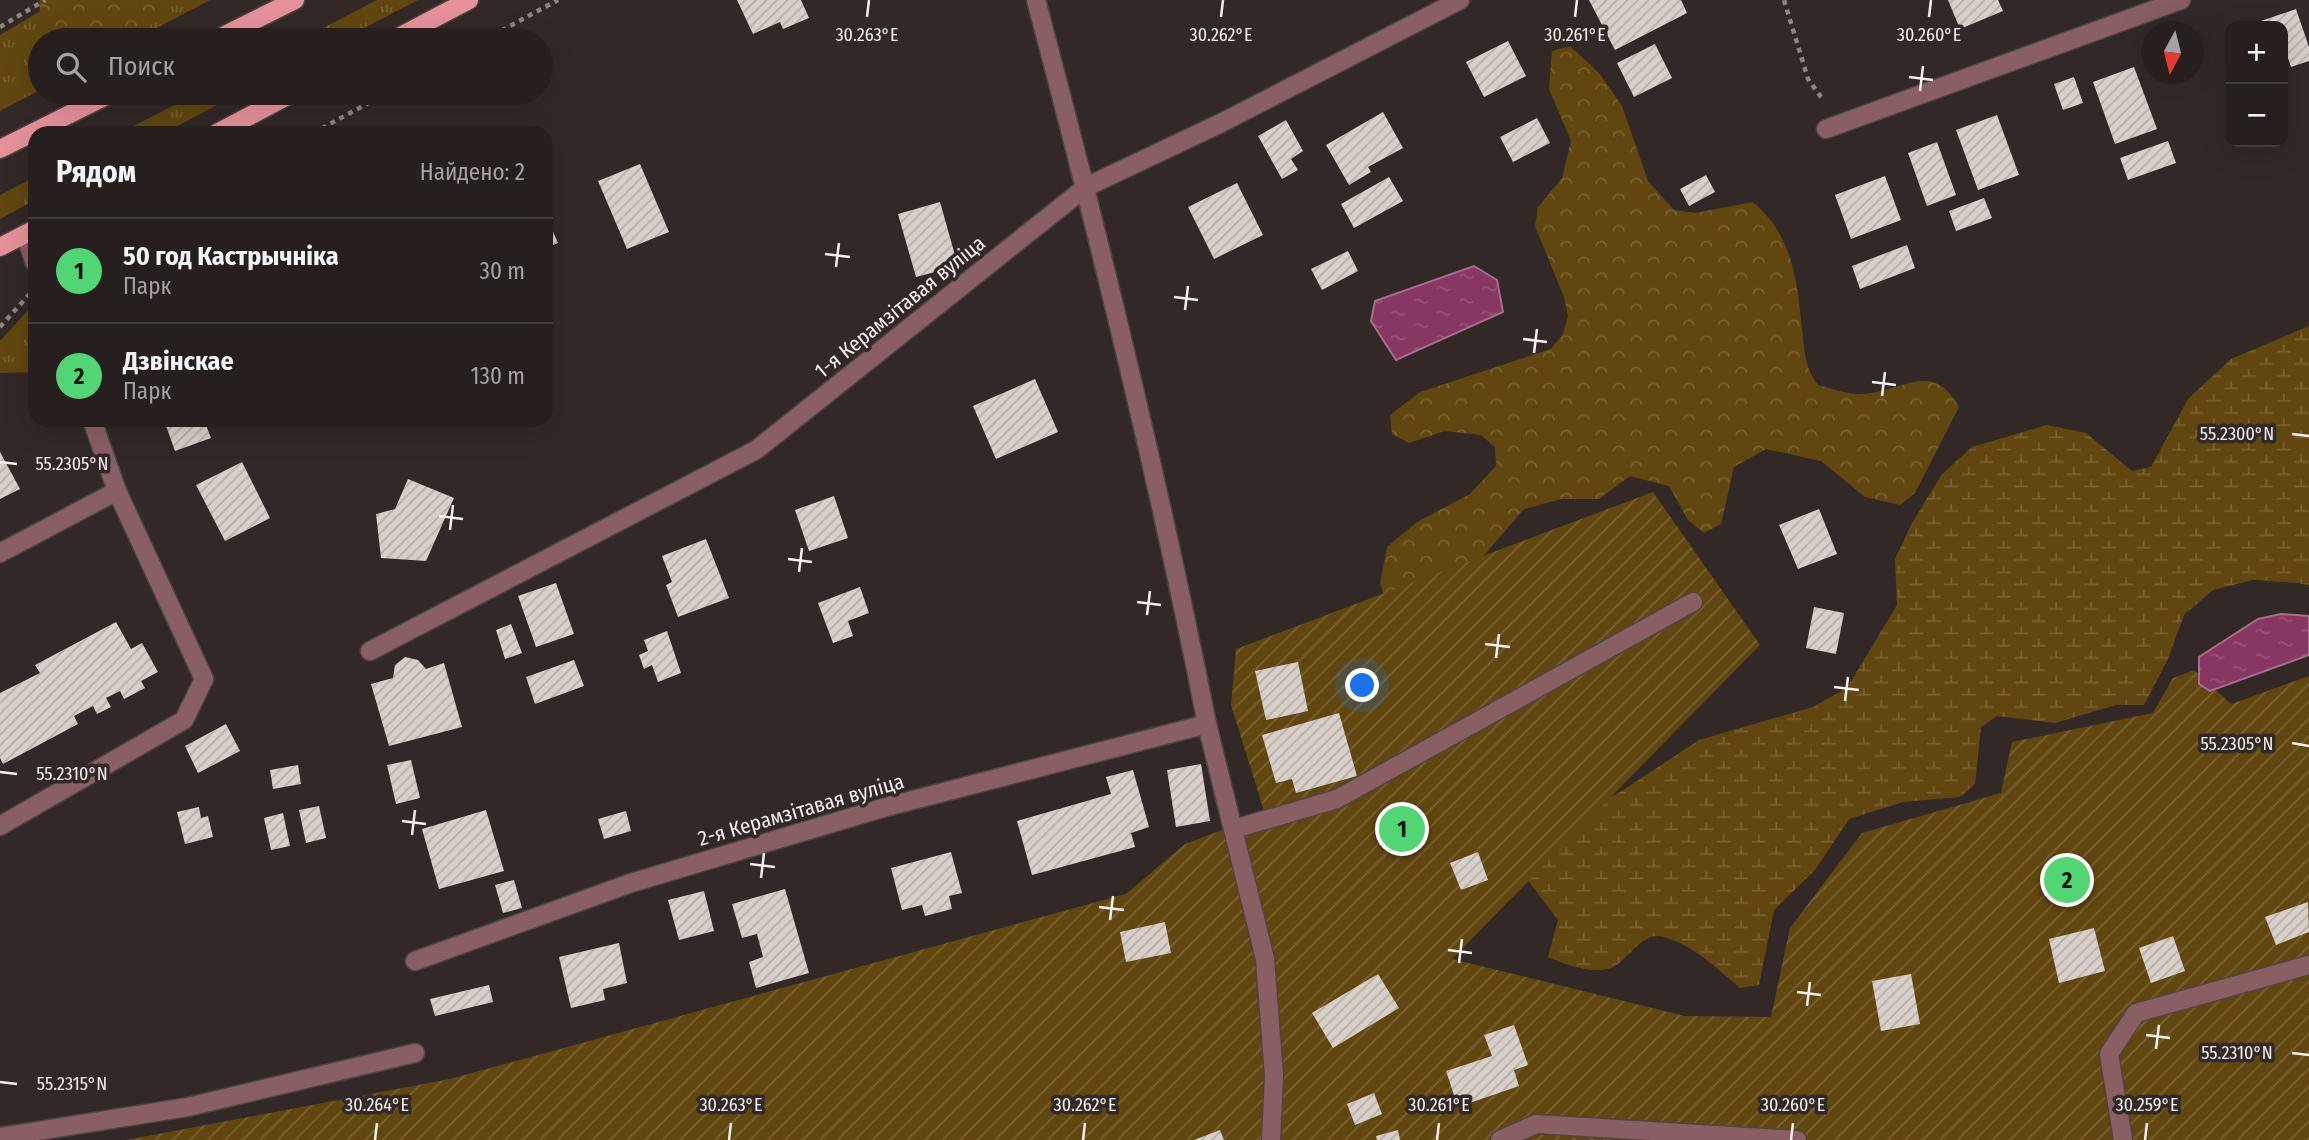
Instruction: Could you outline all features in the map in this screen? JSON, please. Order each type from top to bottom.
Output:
[{"type":"main road","points":[[239,28],[295,0]]},
{"type":"main road","points":[[416,28],[469,0]]},
{"type":"main road","points":[[46,126],[87,105]]},
{"type":"main road","points":[[229,126],[270,105]]},
{"type":"main road","points":[[0,149],[28,135]]},
{"type":"main road","points":[[0,247],[28,232]]},
{"type":"street","points":[[1036,0],[1086,187],[1172,549],[1207,724],[1265,959],[1274,1076],[1271,1140]]},
{"type":"street","name":"1-я Керамзітавая вуліца","points":[[370,650],[756,450],[1086,187],[1221,123],[1460,0]]},
{"type":"street","points":[[1833,126],[2181,0]]},
{"type":"street","points":[[0,826],[184,720],[204,679],[117,491],[94,427]]},
{"type":"street","points":[[0,553],[117,491]]},
{"type":"street","points":[[1234,828],[1336,799],[1693,602]]},
{"type":"street","name":"2-я Керамзітавая вуліца","points":[[415,961],[631,883],[886,807],[1207,724]]},
{"type":"street","points":[[2123,1140],[2109,1054],[2136,1013],[2309,964]]},
{"type":"street","points":[[0,1137],[188,1107],[415,1053]]},
{"type":"street","points":[[1500,1140],[1536,1124],[1797,1140]]},
{"type":"path","points":[[0,27],[45,0]]},
{"type":"path","points":[[506,28],[558,0]]},
{"type":"path","points":[[1784,0],[1808,79],[1833,126]]},
{"type":"path","points":[[326,126],[365,105]]},
{"type":"path","points":[[0,327],[28,296]]},
{"type":"green space","points":[[39,0],[183,0],[135,28],[42,28]]},
{"type":"green space","points":[[59,0],[210,0],[157,28],[28,28],[28,96],[0,111],[0,35]]},
{"type":"green space","points":[[377,0],[418,0],[364,28],[323,28]]},
{"type":"green space","points":[[1570,46],[1599,73],[1622,106],[1648,181],[1674,210],[1695,213],[1753,202],[1777,229],[1791,260],[1806,359],[1818,385],[1856,394],[1925,381],[1937,384],[1948,392],[1959,407],[1915,493],[1900,505],[1865,497],[1821,461],[1766,449],[1734,467],[1721,524],[1704,533],[1688,520],[1669,486],[1630,476],[1599,499],[1562,499],[1524,509],[1436,611],[1386,601],[1380,583],[1387,547],[1417,522],[1470,494],[1496,466],[1495,447],[1481,435],[1445,431],[1409,443],[1392,434],[1390,415],[1420,392],[1551,349],[1563,334],[1568,316],[1564,297],[1535,226],[1538,207],[1562,178],[1571,141],[1549,89],[1552,51]]},
{"type":"green space","points":[[175,105],[217,105],[177,126],[134,126]]},
{"type":"green space","points":[[28,181],[28,204],[0,219],[0,195]]},
{"type":"green space","points":[[28,311],[28,372],[0,373],[0,341]]},
{"type":"green space","points":[[2309,326],[2309,585],[2253,580],[2213,590],[2184,615],[2168,659],[2144,705],[2116,705],[2055,723],[1997,716],[1981,727],[1975,784],[1960,797],[1903,802],[1849,819],[1815,870],[1774,910],[1759,985],[1740,988],[1695,952],[1664,937],[1649,938],[1618,964],[1603,970],[1579,968],[1548,957],[1558,920],[1527,879],[1563,818],[1617,794],[1699,740],[1813,707],[1847,688],[1897,605],[1895,559],[1912,523],[1942,474],[1972,447],[2047,425],[2086,433],[2132,471],[2151,467],[2188,399],[2231,359]]},
{"type":"green space","points":[[1653,492],[1760,645],[1452,959],[1685,1016],[1771,1017],[1790,928],[1862,833],[2001,793],[2012,742],[2153,713],[2173,678],[2194,670],[2231,704],[2309,676],[2309,1140],[126,1140],[450,1079],[1126,894],[1185,844],[1265,814],[1231,705],[1236,649]]},
{"type":"water","points":[[1474,266],[1497,280],[1503,312],[1396,360],[1371,321],[1375,301]]},
{"type":"water","points":[[2281,614],[2309,616],[2309,655],[2210,691],[2199,684],[2199,657],[2258,619]]},
{"type":"building","points":[[737,0],[801,0],[809,18],[783,29],[780,22],[753,34]]},
{"type":"building","points":[[1589,0],[1681,0],[1687,13],[1615,50]]},
{"type":"building","points":[[1948,0],[1998,0],[2003,11],[1960,29]]},
{"type":"building","points":[[2296,9],[2309,47],[2309,61],[2291,67],[2288,58],[2288,21],[2261,21]]},
{"type":"building","points":[[1508,41],[1526,76],[1484,97],[1466,62]]},
{"type":"building","points":[[1655,44],[1672,78],[1634,97],[1617,63]]},
{"type":"building","points":[[2134,67],[2157,129],[2115,144],[2093,82]]},
{"type":"building","points":[[2074,77],[2083,103],[2063,110],[2054,84]]},
{"type":"building","points":[[1383,112],[1403,148],[1368,167],[1371,172],[1349,185],[1326,145]]},
{"type":"building","points":[[1997,115],[2019,175],[1978,190],[1956,130]]},
{"type":"building","points":[[1537,118],[1550,143],[1513,162],[1500,137]]},
{"type":"building","points":[[1286,120],[1303,151],[1291,159],[1298,170],[1282,179],[1258,136]]},
{"type":"building","points":[[2168,141],[2176,163],[2128,180],[2120,158]]},
{"type":"building","points":[[1937,142],[1956,195],[1927,206],[1908,153]]},
{"type":"building","points":[[640,164],[669,232],[627,249],[598,181]]},
{"type":"building","points":[[1706,175],[1715,192],[1689,206],[1680,189]]},
{"type":"building","points":[[1885,176],[1901,220],[1851,239],[1835,195]]},
{"type":"building","points":[[1389,177],[1403,201],[1354,228],[1341,204]]},
{"type":"building","points":[[1237,183],[1263,235],[1214,259],[1188,207]]},
{"type":"building","points":[[1984,198],[1992,218],[1956,231],[1949,211]]},
{"type":"building","points":[[940,202],[958,266],[916,277],[898,214]]},
{"type":"building","points":[[553,232],[558,243],[553,245]]},
{"type":"building","points":[[1907,245],[1915,268],[1860,289],[1852,266]]},
{"type":"building","points":[[1348,251],[1358,271],[1322,290],[1311,269]]},
{"type":"building","points":[[1035,379],[1058,432],[996,459],[973,406]]},
{"type":"building","points":[[166,427],[207,427],[211,438],[175,451]]},
{"type":"building","points":[[0,452],[20,489],[0,499]]},
{"type":"building","points":[[242,462],[270,518],[225,541],[196,485]]},
{"type":"building","points":[[408,479],[454,498],[426,561],[381,558],[376,514],[395,509]]},
{"type":"building","points":[[834,496],[848,538],[809,551],[795,510]]},
{"type":"building","points":[[1819,509],[1837,554],[1798,569],[1779,525]]},
{"type":"building","points":[[706,539],[729,598],[678,617],[666,585],[672,582],[662,556]]},
{"type":"building","points":[[556,583],[574,634],[536,647],[518,596]]},
{"type":"building","points":[[860,587],[869,613],[848,621],[853,636],[833,643],[818,603]]},
{"type":"building","points":[[1814,607],[1844,613],[1836,654],[1806,648]]},
{"type":"building","points":[[116,622],[131,649],[142,643],[158,672],[141,681],[145,688],[124,699],[120,691],[106,698],[111,707],[97,714],[93,706],[74,716],[78,724],[3,764],[0,758],[0,693],[40,673],[35,665]]},
{"type":"building","points":[[511,624],[522,653],[505,659],[496,630]]},
{"type":"building","points":[[667,631],[681,673],[658,682],[652,665],[644,669],[639,655],[648,651],[644,640]]},
{"type":"building","points":[[405,657],[418,660],[426,669],[444,663],[462,727],[389,746],[371,684],[393,678],[395,665]]},
{"type":"building","points":[[574,660],[584,686],[535,704],[526,677]]},
{"type":"building","points":[[1298,662],[1308,711],[1266,720],[1255,671]]},
{"type":"building","points":[[1339,713],[1357,776],[1296,793],[1292,779],[1276,783],[1262,735]]},
{"type":"building","points":[[226,724],[240,751],[198,773],[185,746]]},
{"type":"building","points":[[411,760],[420,798],[396,804],[387,765]]},
{"type":"building","points":[[1201,764],[1210,821],[1176,827],[1167,770]]},
{"type":"building","points":[[298,765],[301,784],[273,789],[270,770]]},
{"type":"building","points":[[1133,770],[1149,827],[1131,833],[1135,847],[1032,875],[1017,821],[1111,794],[1106,777]]},
{"type":"building","points":[[319,806],[326,838],[306,843],[299,810]]},
{"type":"building","points":[[199,807],[201,818],[208,816],[213,837],[185,844],[177,812]]},
{"type":"building","points":[[486,810],[504,871],[439,889],[422,829]]},
{"type":"building","points":[[626,811],[631,831],[604,839],[598,819]]},
{"type":"building","points":[[283,813],[290,846],[271,850],[264,818]]},
{"type":"building","points":[[951,852],[962,893],[949,896],[952,909],[925,916],[922,905],[902,910],[891,868]]},
{"type":"building","points":[[1478,852],[1488,880],[1461,890],[1450,863]]},
{"type":"building","points":[[514,880],[522,908],[503,913],[495,885]]},
{"type":"building","points":[[785,889],[809,973],[756,988],[749,962],[763,957],[757,934],[742,938],[732,904]]},
{"type":"building","points":[[704,891],[714,931],[679,940],[668,900]]},
{"type":"building","points":[[2308,902],[2309,932],[2276,945],[2265,917]]},
{"type":"building","points":[[1165,922],[1171,953],[1126,962],[1120,932]]},
{"type":"building","points":[[2094,928],[2105,971],[2059,983],[2049,939]]},
{"type":"building","points":[[2173,936],[2185,971],[2151,983],[2139,948]]},
{"type":"building","points":[[619,943],[627,983],[603,989],[605,1000],[571,1008],[559,957]]},
{"type":"building","points":[[1378,974],[1399,1008],[1333,1048],[1312,1013]]},
{"type":"building","points":[[1911,974],[1920,1024],[1881,1031],[1872,981]]},
{"type":"building","points":[[489,985],[493,1002],[435,1016],[430,999]]},
{"type":"building","points":[[1514,1025],[1528,1065],[1514,1070],[1519,1086],[1458,1107],[1446,1071],[1492,1056],[1484,1035]]},
{"type":"building","points":[[1374,1093],[1382,1114],[1355,1125],[1347,1104]]},
{"type":"building","points":[[1220,1130],[1224,1140],[1194,1140]]},
{"type":"building","points":[[1398,1130],[1400,1140],[1377,1140],[1376,1136]]},
{"type":"place","name":"50 год Кастрычніка","points":[[1402,829]]},
{"type":"place","name":"Дзвінскае","points":[[2067,880]]}]
